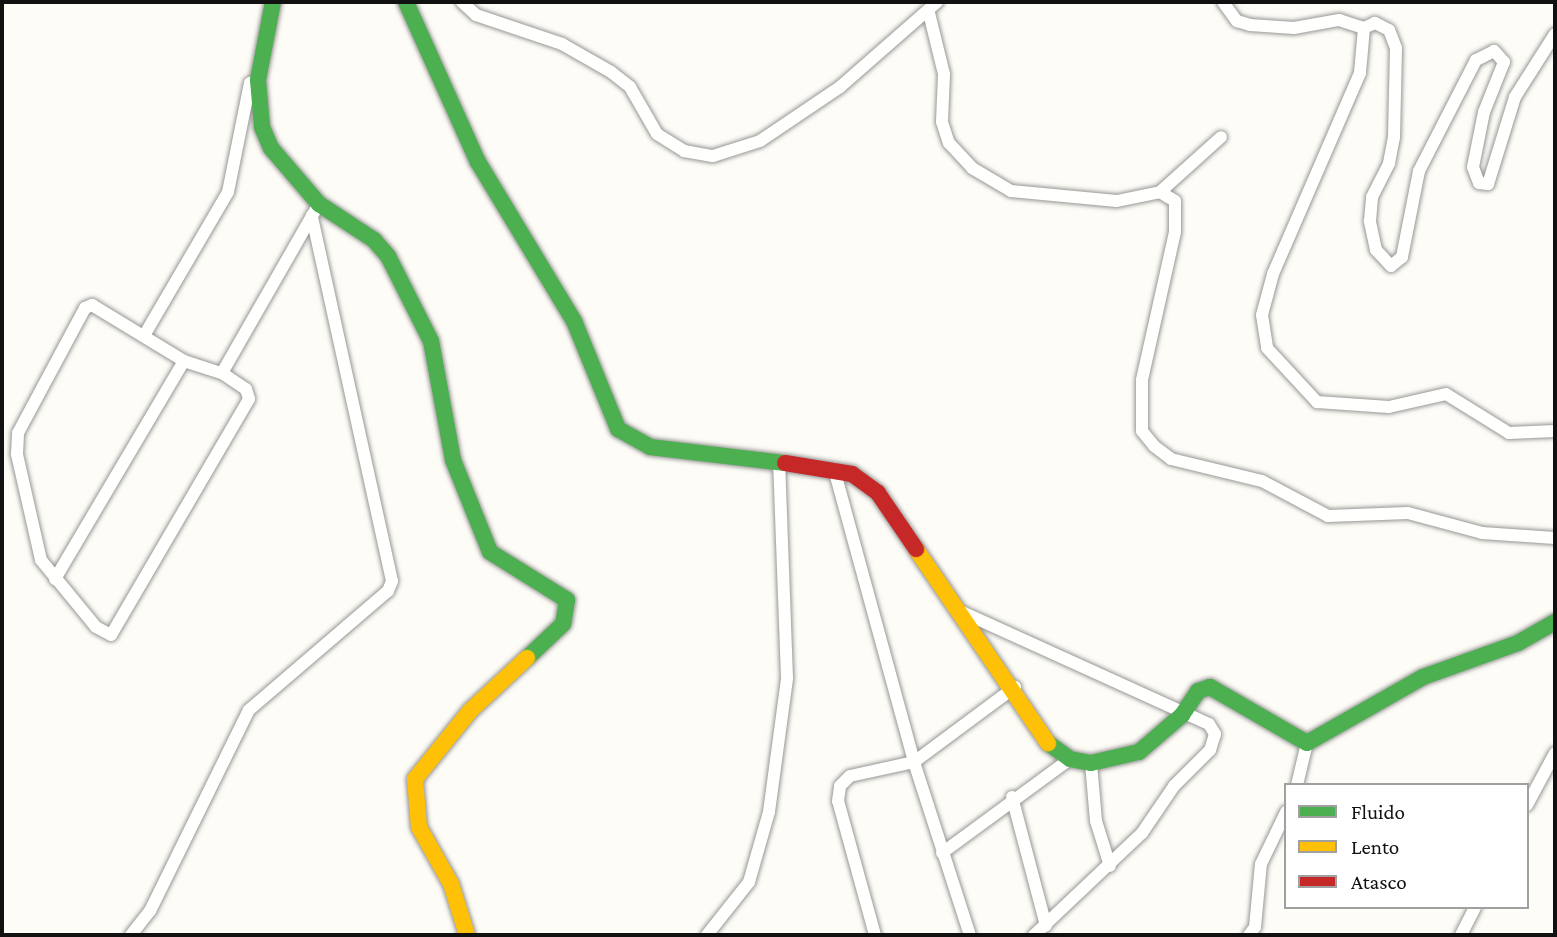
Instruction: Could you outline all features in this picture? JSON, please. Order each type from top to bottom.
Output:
[{"type":"street","points":[[131,935],[150,911],[249,710],[388,591],[392,581],[316,210],[271,148],[258,80],[273,2]]},
{"type":"street","points":[[406,2],[478,162],[574,321],[618,429],[650,447],[740,455],[779,464],[834,469],[852,474],[878,493],[1015,687],[1049,744],[1070,759],[1091,763],[1139,752],[1182,715],[1187,701],[1210,687],[1307,743]]},
{"type":"street","points":[[462,2],[476,15],[562,44],[611,72],[630,87],[657,134],[684,151],[713,156],[760,141],[841,87],[933,7]]},
{"type":"street","points":[[1223,2],[1237,21],[1250,25],[1294,28],[1339,20],[1364,28],[1374,23],[1389,30],[1396,48],[1394,137],[1389,163],[1372,197],[1370,221],[1376,250],[1391,266],[1402,257],[1419,171],[1476,60],[1494,51],[1504,62],[1481,121],[1473,167],[1479,183],[1488,184],[1511,105],[1555,34]]},
{"type":"street","points":[[933,7],[942,62],[942,122],[950,143],[972,168],[1011,191],[1090,201],[1136,200],[1160,192],[1221,137]]},
{"type":"street","points":[[1364,28],[1360,73],[1273,274],[1262,315],[1267,348],[1317,402],[1389,407],[1446,394],[1509,433],[1555,430]]},
{"type":"street","points":[[145,334],[228,192],[250,83],[258,80]]},
{"type":"street","points":[[1160,192],[1175,201],[1178,212],[1142,380],[1142,431],[1154,446],[1171,458],[1262,481],[1328,516],[1408,513],[1482,533],[1555,538]]},
{"type":"street","points":[[222,373],[316,210]]},
{"type":"street","points":[[316,210],[374,240],[414,303],[431,341],[453,460],[490,552],[567,600],[564,624],[470,710],[415,779],[419,827],[451,884],[467,935]]},
{"type":"street","points":[[102,307],[145,334],[184,361],[222,373],[246,389],[245,413],[118,632],[104,635],[41,560],[17,454],[18,433],[85,308],[102,307]]},
{"type":"street","points":[[55,579],[184,361]]},
{"type":"street","points":[[707,935],[749,882],[769,812],[787,678],[779,464]]},
{"type":"street","points":[[834,469],[914,762],[970,935]]},
{"type":"street","points":[[962,612],[1182,715],[1209,724],[1215,734],[1210,750],[1110,866],[1034,935]]},
{"type":"street","points":[[1297,783],[1307,743],[1423,677],[1518,643],[1555,622]]},
{"type":"street","points":[[875,935],[838,793],[850,776],[914,762],[1015,687]]},
{"type":"street","points":[[1529,801],[1555,753]]},
{"type":"street","points":[[942,853],[1012,797],[1070,759]]},
{"type":"street","points":[[1091,763],[1096,821],[1110,866]]},
{"type":"street","points":[[1012,797],[1046,926]]},
{"type":"street","points":[[1249,935],[1255,927],[1261,864],[1284,816]]},
{"type":"street","points":[[1461,935],[1474,909]]},
{"type":"traffic: fast","points":[[273,2],[258,80],[262,127],[271,148],[319,204],[374,240],[388,256],[431,341],[453,460],[490,552],[567,600],[563,624],[527,658]]},
{"type":"traffic: fast","points":[[406,2],[478,162],[574,321],[618,429],[650,447],[785,463]]},
{"type":"traffic: fast","points":[[1048,743],[1070,759],[1091,763],[1139,752],[1182,715],[1198,691],[1210,687],[1307,743],[1423,677],[1518,643],[1555,622]]},
{"type":"traffic: slow","points":[[916,549],[1048,743]]},
{"type":"traffic: slow","points":[[467,935],[451,884],[419,827],[415,779],[470,711],[527,658]]},
{"type":"traffic: jam","points":[[785,463],[852,474],[878,493],[916,549]]}]
